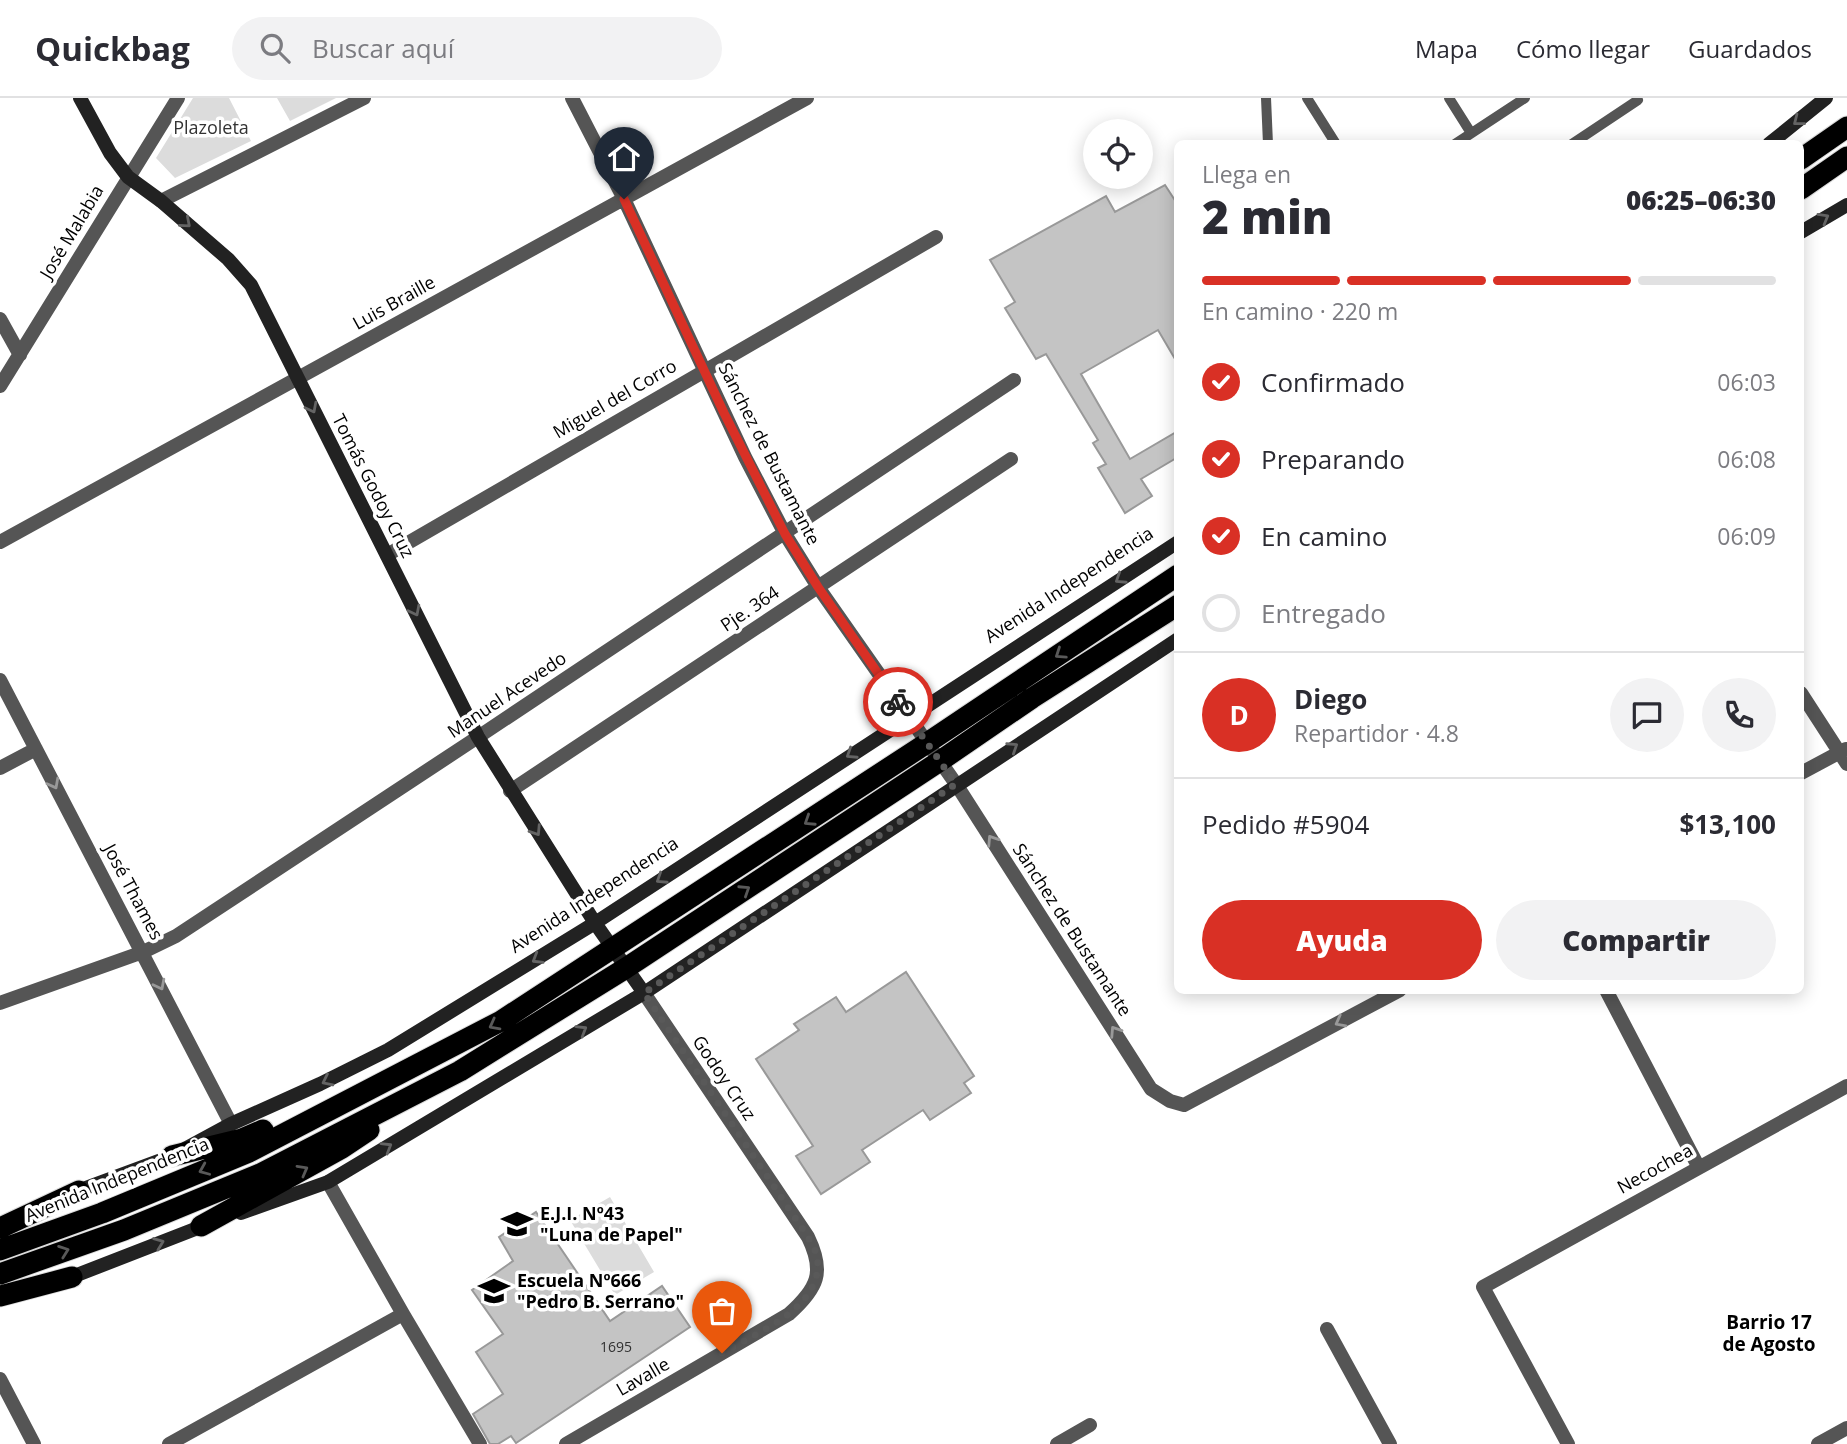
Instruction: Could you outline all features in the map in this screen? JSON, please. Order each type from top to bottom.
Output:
[{"type":"highway","points":[[1804,157],[1847,127]]},
{"type":"highway","points":[[1804,187],[1847,157]]},
{"type":"highway","points":[[1121,613],[1174,570]]},
{"type":"highway","name":"Avenida Independencia","points":[[0,1250],[102,1213],[249,1152],[501,1021],[927,743],[1174,578]]},
{"type":"highway","points":[[201,1226],[342,1148],[626,968],[1032,698],[1174,608]]},
{"type":"highway","points":[[1130,636],[1174,615]]},
{"type":"highway","points":[[0,1274],[124,1230],[260,1174],[460,1071]]},
{"type":"highway","points":[[172,1156],[242,1139],[376,1087]]},
{"type":"highway","points":[[0,1228],[79,1191]]},
{"type":"highway","points":[[0,1296],[72,1277]]},
{"type":"main road","name":"Tomás Godoy Cruz","points":[[80,98],[110,153],[128,177],[161,201],[228,259],[251,285],[478,737],[595,923]]},
{"type":"main road","points":[[1774,140],[1826,98]]},
{"type":"main road","points":[[1804,230],[1847,205]]},
{"type":"main road","name":"Avenida Independencia","points":[[0,1219],[172,1156],[230,1124],[388,1050],[595,923],[1174,544]]},
{"type":"main road","points":[[0,1306],[201,1226],[328,1182],[644,993],[1174,642]]},
{"type":"main road","name":"Godoy Cruz","points":[[595,923],[644,993]]},
{"type":"street","name":"José Malabia","points":[[0,386],[178,98]]},
{"type":"street","points":[[161,201],[364,98]]},
{"type":"street","name":"Sánchez de Bustamante","points":[[572,98],[624,199],[785,534],[818,587],[956,784],[1151,1089],[1170,1101],[1184,1105],[1392,994]]},
{"type":"street","name":"Luis Braille","points":[[0,542],[807,98]]},
{"type":"street","name":"Miguel del Corro","points":[[387,555],[936,237]]},
{"type":"street","points":[[0,320],[20,355]]},
{"type":"street","name":"Manuel Acevedo","points":[[0,1003],[142,952],[176,936],[1014,380]]},
{"type":"street","name":"Pje. 364","points":[[510,791],[1011,459]]},
{"type":"street","name":"José Thames","points":[[0,680],[230,1124]]},
{"type":"street","points":[[1804,697],[1844,755],[1804,773]]},
{"type":"street","points":[[0,768],[36,749]]},
{"type":"street","name":"Godoy Cruz","points":[[644,993],[808,1237],[817,1256]]},
{"type":"street","points":[[1608,994],[1699,1166]]},
{"type":"street","name":"Necochea","points":[[1568,1444],[1483,1287],[1847,1086]]},
{"type":"street","points":[[328,1182],[402,1314],[480,1444]]},
{"type":"street","name":"Lavalle","points":[[566,1444],[789,1314],[809,1296],[817,1278],[817,1256]]},
{"type":"street","points":[[169,1444],[402,1314]]},
{"type":"street","points":[[1327,1329],[1390,1444]]},
{"type":"street","points":[[0,1379],[34,1444]]},
{"type":"street","points":[[1057,1444],[1090,1425]]},
{"type":"street","points":[[1818,1444],[1847,1428]]},
{"type":"lane","points":[[1266,98],[1268,140]]},
{"type":"lane","points":[[1307,98],[1333,140]]},
{"type":"lane","points":[[1448,98],[1471,133]]},
{"type":"lane","points":[[1461,140],[1525,98]]},
{"type":"lane","points":[[1578,140],[1638,100],[1637,98]]},
{"type":"green space","name":"Plazoleta","points":[[193,98],[229,98],[251,141],[175,178],[156,158]]},
{"type":"green space","points":[[277,98],[336,98],[290,121]]},
{"type":"green space","points":[[610,1197],[654,1272],[615,1295],[570,1220]]},
{"type":"building","points":[[1165,185],[1174,199],[1174,357],[1158,330],[1081,374],[1130,459],[1174,433],[1174,459],[1141,479],[1152,496],[1125,513],[1098,468],[1106,464],[1093,443],[1098,440],[1046,354],[1036,359],[1005,308],[1015,302],[990,260],[1106,196],[1115,212]]},
{"type":"building","points":[[906,972],[974,1076],[964,1083],[971,1093],[930,1120],[923,1110],[862,1150],[870,1162],[821,1194],[796,1156],[813,1146],[756,1059],[799,1030],[794,1024],[836,997],[846,1012]]},
{"type":"building","points":[[536,1212],[610,1321],[662,1286],[690,1327],[516,1443],[511,1436],[498,1444],[490,1444],[473,1414],[503,1394],[476,1352],[503,1334],[472,1290],[513,1261],[499,1237]]},
{"type":"way so far","points":[[722,1353],[789,1314],[809,1296],[817,1278],[817,1256],[808,1237],[644,993],[956,784],[898,702]]},
{"type":"place","name":"E.J.I. Nº43 \"Luna de Papel\"","points":[[517,1224]]},
{"type":"place","name":"Escuela Nº666 \"Pedro B. Serrano\"","points":[[494,1291]]},
{"type":"district","name":"Barrio 17 de Agosto","points":[[1769,1333]]},
{"type":"route","points":[[624,199],[724,413],[785,534],[818,587],[898,702]]}]
